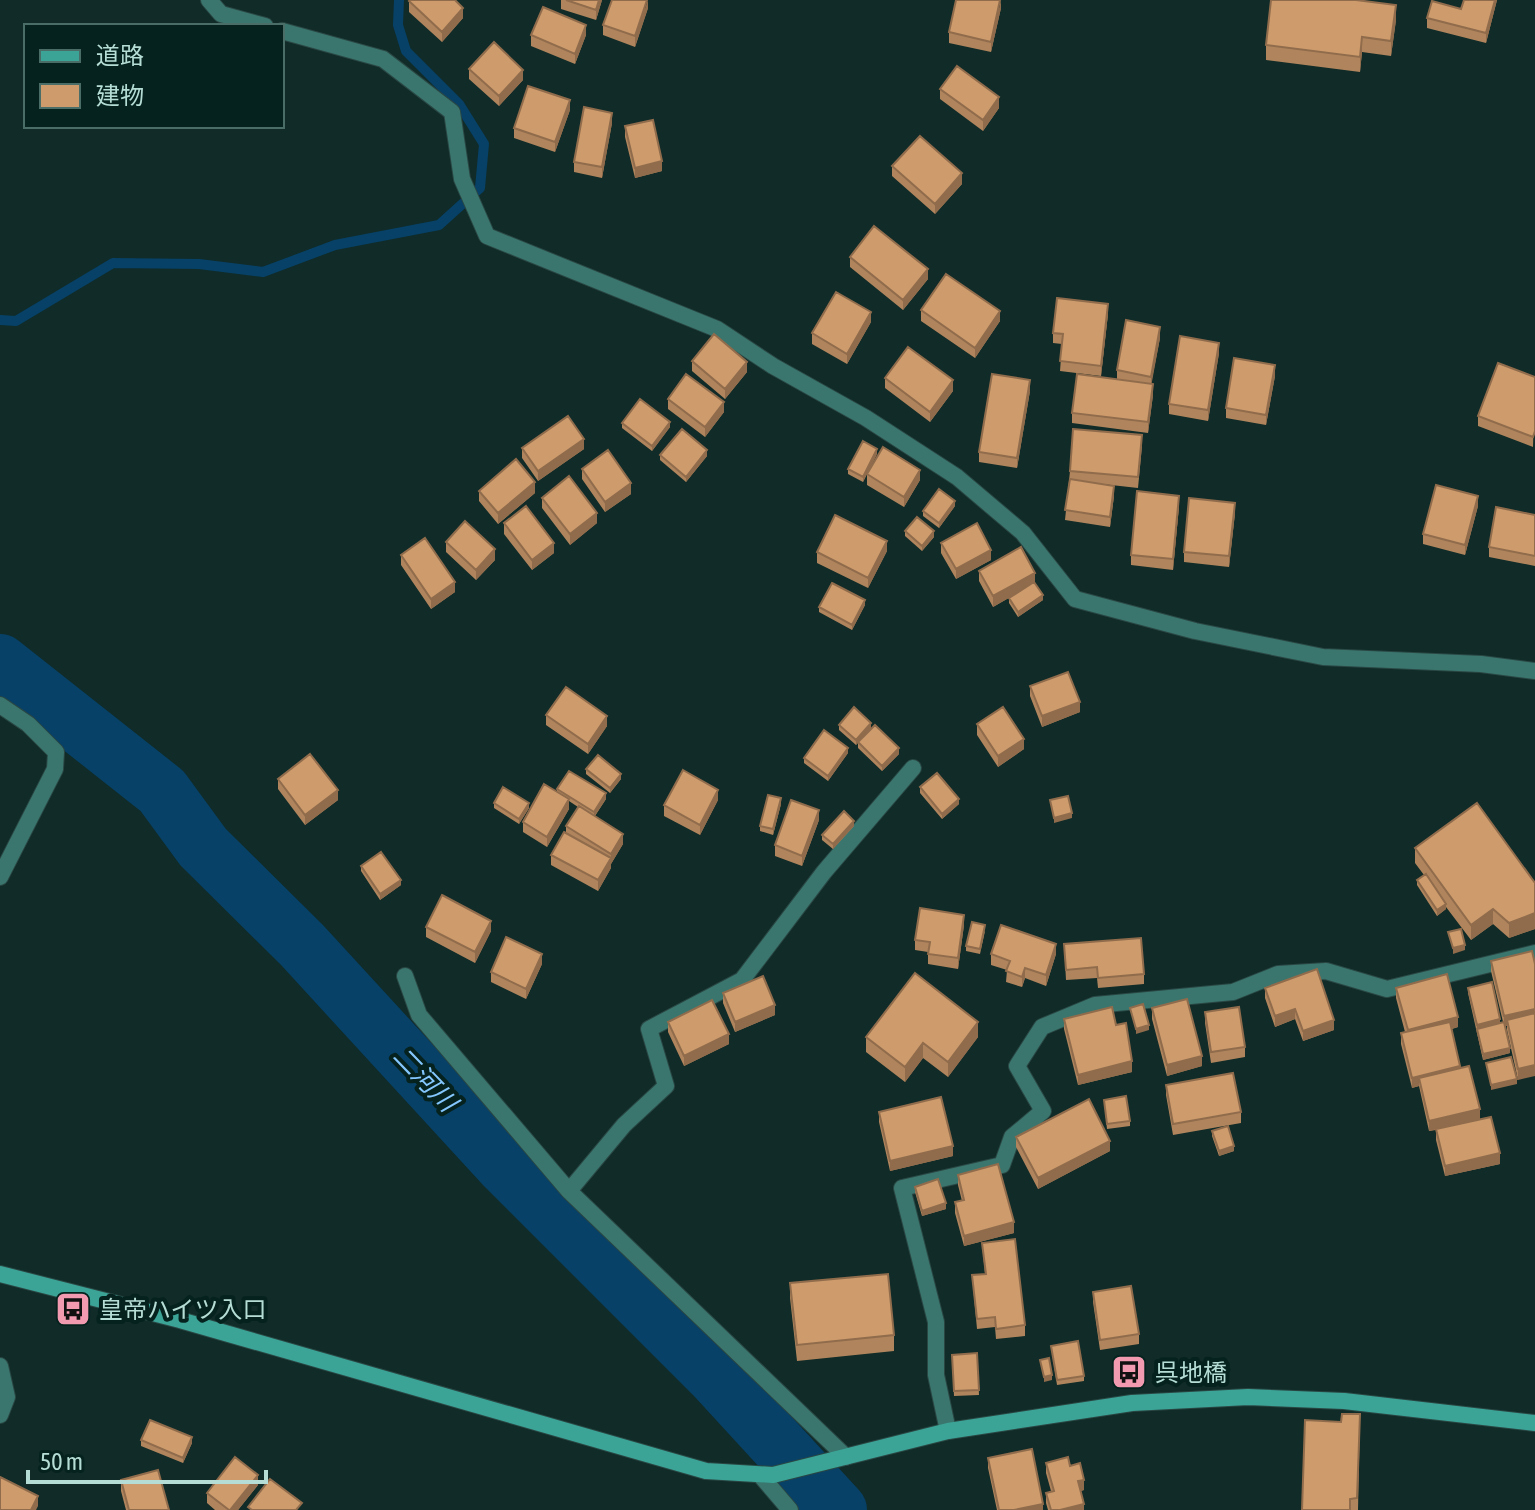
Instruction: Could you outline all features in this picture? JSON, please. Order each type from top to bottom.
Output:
[{"type":"street","points":[[209,0],[221,14],[258,24]]},
{"type":"street","points":[[284,32],[383,59],[452,112],[462,179],[487,236],[717,329],[773,366],[866,418],[957,477],[1012,524],[1075,599],[1195,631],[1323,657],[1481,664],[1535,671]]},
{"type":"street","points":[[0,705],[28,724],[56,752],[55,769],[0,877]]},
{"type":"street","points":[[569,1191],[624,1125],[666,1086],[649,1029],[742,980],[824,872],[913,768]]},
{"type":"street","points":[[948,1431],[936,1375],[936,1322],[902,1188],[1002,1165],[1012,1137],[1043,1111],[1017,1066],[1042,1027],[1095,1005],[1233,992],[1278,974],[1326,971],[1387,989],[1535,953]]},
{"type":"street","points":[[405,976],[419,1015],[569,1191],[838,1459]]},
{"type":"street","points":[[0,1274],[180,1320],[706,1471],[767,1476],[948,1431],[1132,1403],[1248,1397],[1344,1401],[1535,1423]]},
{"type":"street","points":[[0,1366],[7,1397],[0,1415]]},
{"type":"street","points":[[767,1476],[790,1510]]},
{"type":"building","points":[[410,0],[455,0],[463,8],[442,32]]},
{"type":"building","points":[[566,0],[599,0],[596,10]]},
{"type":"building","points":[[612,0],[647,0],[635,36],[603,25]]},
{"type":"building","points":[[956,0],[1000,0],[991,42],[949,32]]},
{"type":"building","points":[[1271,0],[1356,0],[1396,5],[1391,41],[1362,37],[1360,57],[1266,45]]},
{"type":"building","points":[[1464,0],[1495,0],[1486,33],[1427,18],[1432,1],[1461,9]]},
{"type":"building","points":[[543,7],[586,25],[575,54],[531,35]]},
{"type":"building","points":[[494,42],[523,70],[499,96],[469,69]]},
{"type":"building","points":[[957,66],[999,97],[983,120],[940,89]]},
{"type":"building","points":[[528,86],[570,100],[555,142],[514,128]]},
{"type":"building","points":[[584,107],[612,113],[602,167],[574,162]]},
{"type":"building","points":[[653,120],[662,161],[635,168],[625,126]]},
{"type":"building","points":[[920,136],[962,173],[935,204],[892,166]]},
{"type":"building","points":[[874,226],[928,269],[903,300],[850,257]]},
{"type":"building","points":[[946,274],[1000,311],[975,348],[921,310]]},
{"type":"building","points":[[836,292],[871,312],[847,354],[812,333]]},
{"type":"building","points":[[1057,298],[1108,304],[1101,366],[1060,361],[1063,334],[1053,333]]},
{"type":"building","points":[[1126,320],[1160,327],[1151,377],[1117,370]]},
{"type":"building","points":[[714,334],[747,362],[725,389],[692,361]]},
{"type":"building","points":[[1180,336],[1219,343],[1208,410],[1169,404]]},
{"type":"building","points":[[908,347],[953,380],[930,412],[885,378]]},
{"type":"building","points":[[1234,358],[1275,365],[1266,415],[1226,408]]},
{"type":"building","points":[[1498,363],[1535,377],[1533,437],[1478,416]]},
{"type":"building","points":[[686,374],[724,402],[705,427],[668,399]]},
{"type":"building","points":[[992,374],[1030,380],[1017,458],[979,452]]},
{"type":"building","points":[[1077,374],[1153,384],[1148,422],[1072,413]]},
{"type":"building","points":[[640,399],[670,422],[652,446],[622,423]]},
{"type":"building","points":[[568,416],[584,439],[538,471],[522,448]]},
{"type":"building","points":[[682,429],[707,450],[686,477],[660,455]]},
{"type":"building","points":[[1073,429],[1142,435],[1138,477],[1070,471]]},
{"type":"building","points":[[863,441],[877,449],[863,477],[848,469]]},
{"type":"building","points":[[883,447],[920,470],[904,497],[867,474]]},
{"type":"building","points":[[608,450],[631,483],[605,502],[582,469]]},
{"type":"building","points":[[516,459],[535,482],[498,513],[479,491]]},
{"type":"building","points":[[569,476],[597,513],[570,534],[542,498]]},
{"type":"building","points":[[1070,479],[1114,486],[1110,517],[1065,510]]},
{"type":"building","points":[[1436,485],[1478,496],[1465,545],[1423,534]]},
{"type":"building","points":[[939,489],[955,501],[939,523],[923,511]]},
{"type":"building","points":[[1137,491],[1179,496],[1173,559],[1131,555]]},
{"type":"building","points":[[1189,498],[1235,503],[1229,556],[1184,552]]},
{"type":"building","points":[[526,506],[554,543],[532,560],[504,523]]},
{"type":"building","points":[[1496,507],[1535,515],[1535,556],[1489,547]]},
{"type":"building","points":[[835,515],[887,541],[868,578],[817,552]]},
{"type":"building","points":[[917,517],[934,531],[922,546],[905,531]]},
{"type":"building","points":[[465,521],[495,549],[476,570],[446,542]]},
{"type":"building","points":[[977,523],[991,550],[956,569],[941,543]]},
{"type":"building","points":[[425,538],[455,582],[431,599],[401,555]]},
{"type":"building","points":[[1021,547],[1035,573],[993,596],[979,571]]},
{"type":"building","points":[[1034,582],[1043,595],[1018,612],[1009,598]]},
{"type":"building","points":[[832,583],[865,600],[852,625],[819,607]]},
{"type":"building","points":[[1068,672],[1080,702],[1042,716],[1030,686]]},
{"type":"building","points":[[566,687],[607,716],[588,744],[546,715]]},
{"type":"building","points":[[854,707],[871,723],[856,740],[839,725]]},
{"type":"building","points":[[1003,707],[1024,739],[998,756],[977,724]]},
{"type":"building","points":[[875,725],[899,748],[882,766],[858,742]]},
{"type":"building","points":[[824,730],[848,748],[828,776],[804,758]]},
{"type":"building","points":[[310,754],[338,790],[305,815],[278,779]]},
{"type":"building","points":[[598,755],[621,774],[610,788],[586,769]]},
{"type":"building","points":[[683,770],[718,790],[700,825],[664,805]]},
{"type":"building","points":[[569,771],[606,793],[594,812],[557,789]]},
{"type":"building","points":[[937,773],[959,799],[942,814],[920,787]]},
{"type":"building","points":[[544,784],[569,799],[547,837],[523,822]]},
{"type":"building","points":[[503,787],[529,803],[519,819],[494,803]]},
{"type":"building","points":[[768,795],[781,798],[773,829],[760,826]]},
{"type":"building","points":[[1068,796],[1072,813],[1054,818],[1050,800]]},
{"type":"building","points":[[791,800],[819,810],[802,856],[775,845]]},
{"type":"building","points":[[1477,803],[1535,883],[1535,913],[1509,923],[1493,909],[1471,925],[1415,848]]},
{"type":"building","points":[[579,806],[623,834],[611,854],[566,826]]},
{"type":"building","points":[[844,811],[854,821],[833,844],[822,835]]},
{"type":"building","points":[[564,832],[611,858],[598,880],[551,855]]},
{"type":"building","points":[[381,852],[401,880],[380,894],[361,866]]},
{"type":"building","points":[[1426,874],[1446,904],[1437,910],[1417,880]]},
{"type":"building","points":[[442,895],[491,921],[475,952],[426,927]]},
{"type":"building","points":[[920,908],[964,915],[958,958],[928,954],[930,942],[915,940]]},
{"type":"building","points":[[972,922],[985,925],[980,949],[966,946]]},
{"type":"building","points":[[1001,925],[1056,944],[1046,975],[1025,968],[1022,977],[1006,971],[1010,961],[991,954]]},
{"type":"building","points":[[1461,929],[1465,945],[1453,948],[1448,932]]},
{"type":"building","points":[[506,937],[542,954],[526,989],[491,972]]},
{"type":"building","points":[[1141,938],[1144,974],[1098,978],[1097,967],[1066,970],[1064,944]]},
{"type":"building","points":[[1532,951],[1535,1009],[1504,1016],[1491,961]]},
{"type":"building","points":[[1317,969],[1334,1020],[1303,1031],[1295,1009],[1275,1016],[1265,988]]},
{"type":"building","points":[[915,973],[978,1022],[948,1062],[923,1043],[905,1067],[866,1037]]},
{"type":"building","points":[[1447,974],[1458,1017],[1408,1030],[1396,988]]},
{"type":"building","points":[[763,976],[775,1005],[735,1022],[723,993]]},
{"type":"building","points":[[1492,982],[1500,1019],[1477,1025],[1468,988]]},
{"type":"building","points":[[1187,999],[1202,1056],[1167,1065],[1152,1008]]},
{"type":"building","points":[[712,1000],[729,1034],[684,1056],[668,1022]]},
{"type":"building","points":[[1143,1004],[1149,1025],[1136,1029],[1130,1008]]},
{"type":"building","points":[[1112,1007],[1116,1025],[1126,1023],[1132,1061],[1078,1075],[1064,1019]]},
{"type":"building","points":[[1239,1007],[1245,1047],[1211,1052],[1205,1012]]},
{"type":"building","points":[[1535,1013],[1535,1065],[1518,1069],[1507,1020]]},
{"type":"building","points":[[1450,1022],[1460,1066],[1412,1078],[1401,1033]]},
{"type":"building","points":[[1504,1022],[1510,1048],[1483,1054],[1477,1029]]},
{"type":"building","points":[[1511,1057],[1517,1079],[1491,1085],[1486,1063]]},
{"type":"building","points":[[1469,1066],[1480,1109],[1429,1121],[1419,1078]]},
{"type":"building","points":[[1233,1073],[1241,1112],[1173,1124],[1166,1085]]},
{"type":"building","points":[[1126,1096],[1130,1121],[1107,1124],[1104,1100]]},
{"type":"building","points":[[941,1097],[953,1146],[890,1161],[879,1112]]},
{"type":"building","points":[[1089,1099],[1110,1141],[1038,1178],[1016,1137]]},
{"type":"building","points":[[1491,1117],[1500,1153],[1445,1166],[1436,1129]]},
{"type":"building","points":[[1228,1126],[1234,1146],[1219,1151],[1212,1131]]},
{"type":"building","points":[[998,1164],[1014,1222],[964,1236],[955,1202],[964,1200],[958,1175]]},
{"type":"building","points":[[938,1179],[946,1203],[922,1211],[915,1187]]},
{"type":"building","points":[[1015,1239],[1025,1325],[996,1329],[995,1317],[977,1319],[972,1275],[986,1274],[982,1243]]},
{"type":"building","points":[[888,1274],[894,1335],[797,1345],[790,1283]]},
{"type":"building","points":[[1131,1286],[1139,1334],[1100,1340],[1093,1292]]},
{"type":"building","points":[[1078,1341],[1084,1376],[1057,1380],[1051,1346]]},
{"type":"building","points":[[977,1353],[979,1390],[954,1391],[952,1355]]},
{"type":"building","points":[[1049,1358],[1052,1375],[1044,1377],[1040,1360]]},
{"type":"building","points":[[1342,1414],[1360,1414],[1357,1498],[1350,1499],[1350,1510],[1302,1510],[1305,1420],[1341,1422]]},
{"type":"building","points":[[150,1420],[192,1437],[183,1458],[141,1440]]},
{"type":"building","points":[[1032,1449],[1043,1504],[999,1510],[988,1458]]},
{"type":"building","points":[[235,1457],[258,1475],[229,1510],[207,1493]]},
{"type":"building","points":[[1068,1457],[1070,1466],[1080,1463],[1084,1480],[1078,1481],[1084,1504],[1051,1510],[1046,1493],[1054,1491],[1046,1463]]},
{"type":"building","points":[[158,1470],[169,1510],[129,1510],[121,1480]]},
{"type":"building","points":[[0,1477],[38,1496],[31,1510],[0,1510]]},
{"type":"building","points":[[270,1479],[302,1503],[296,1510],[252,1510],[248,1507]]},
{"type":"waterway","points":[[0,320],[16,321],[113,263],[199,264],[263,272],[335,245],[439,225],[480,188],[484,144],[459,104],[406,51],[398,25],[399,0]]},
{"type":"waterway","name":"二河川","points":[[0,663],[162,791],[203,847],[302,945],[503,1164],[714,1375],[838,1510]]},
{"type":"place","name":"皇帝ハイツ入口","points":[[73,1309]]},
{"type":"place","name":"呉地橋","points":[[1129,1372]]}]
